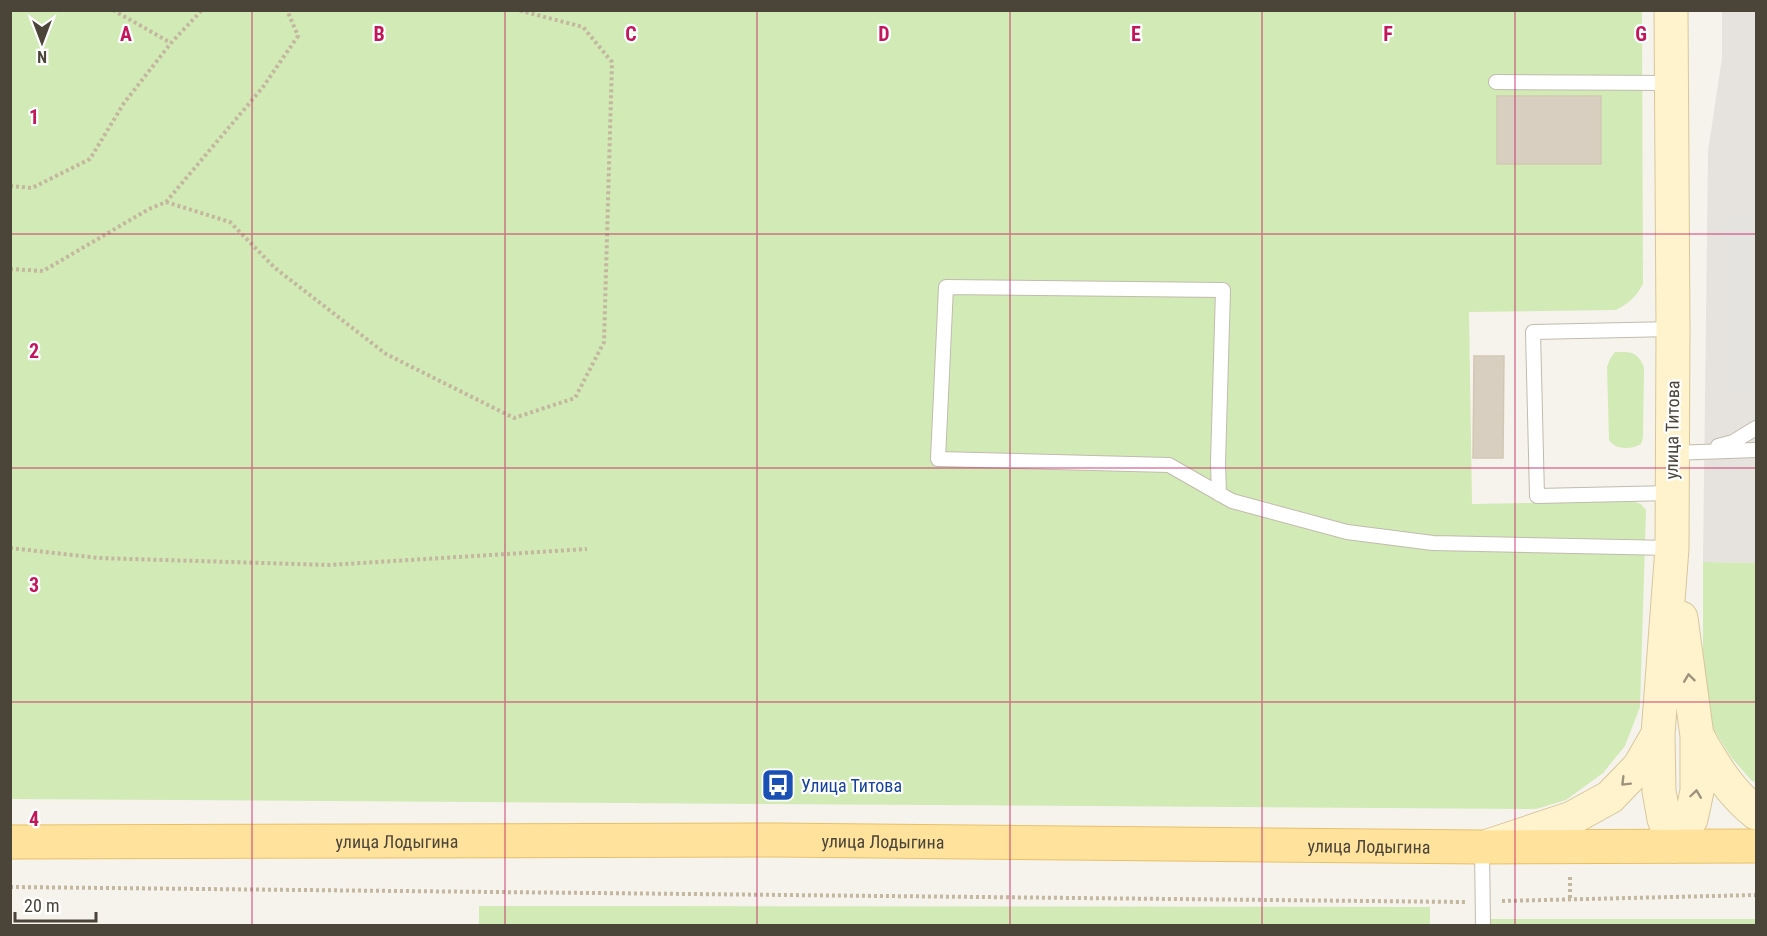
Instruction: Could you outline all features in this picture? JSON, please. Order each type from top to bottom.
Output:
[{"type":"main road","name":"улица Титова","points":[[1671,10],[1674,329],[1683,453],[1672,493],[1672,548],[1658,734],[1659,791],[1664,819],[1674,846]]},
{"type":"main road","points":[[1672,548],[1697,736],[1697,791],[1691,819],[1674,846]]},
{"type":"main road","points":[[1482,847],[1572,818],[1610,797],[1639,767],[1658,734]]},
{"type":"main road","points":[[1697,736],[1718,773],[1741,801],[1756,813]]},
{"type":"main road","name":"улица Лодыгина","points":[[10,842],[776,840],[1482,847],[1756,846]]},
{"type":"lane","points":[[1496,82],[1672,83]]},
{"type":"lane","points":[[1219,494],[1223,290],[946,287],[938,459],[1169,465],[1219,494],[1232,501],[1347,532],[1433,543],[1672,548]]},
{"type":"lane","points":[[1672,493],[1537,496],[1533,332],[1674,329]]},
{"type":"lane","points":[[1683,453],[1733,442],[1756,428]]},
{"type":"lane","points":[[1683,453],[1756,450]]},
{"type":"lane","points":[[1482,847],[1483,926]]},
{"type":"path","points":[[113,10],[171,43]]},
{"type":"path","points":[[10,186],[32,188],[90,159],[124,103],[171,43],[202,10]]},
{"type":"path","points":[[10,269],[43,271],[149,209],[166,202],[263,87],[298,36],[287,10]]},
{"type":"path","points":[[166,202],[231,222],[275,268],[386,354],[514,418],[575,398],[604,342],[612,63],[583,27],[518,10]]},
{"type":"path","points":[[10,548],[99,558],[329,565],[587,549]]},
{"type":"path","points":[[10,887],[1483,902],[1756,895]]},
{"type":"shaded area","points":[[1722,11],[1756,11],[1756,563],[1703,562],[1708,151],[1722,58]]},
{"type":"shaded area","points":[[1756,210],[1756,396],[1726,397],[1723,211]]},
{"type":"green space","points":[[11,11],[1642,11],[1643,284],[1638,293],[1616,310],[1469,312],[1472,504],[1632,501],[1641,504],[1646,510],[1640,707],[1625,746],[1603,773],[1566,800],[1536,809],[11,799]]},
{"type":"green space","points":[[1615,352],[1636,355],[1644,367],[1643,437],[1641,444],[1633,447],[1616,446],[1609,440],[1607,367]]},
{"type":"green space","points":[[1703,562],[1756,563],[1756,783],[1731,757],[1713,728],[1703,665]]},
{"type":"green space","points":[[479,906],[1430,907],[1430,925],[479,926]]},
{"type":"green space","points":[[1484,919],[1756,919],[1756,926],[1484,926]]},
{"type":"building","points":[[1497,96],[1601,96],[1601,164],[1497,164]]},
{"type":"building","points":[[1474,356],[1504,356],[1503,458],[1473,458]]},
{"type":"place","name":"Улица Титова","points":[[778,785]]}]
